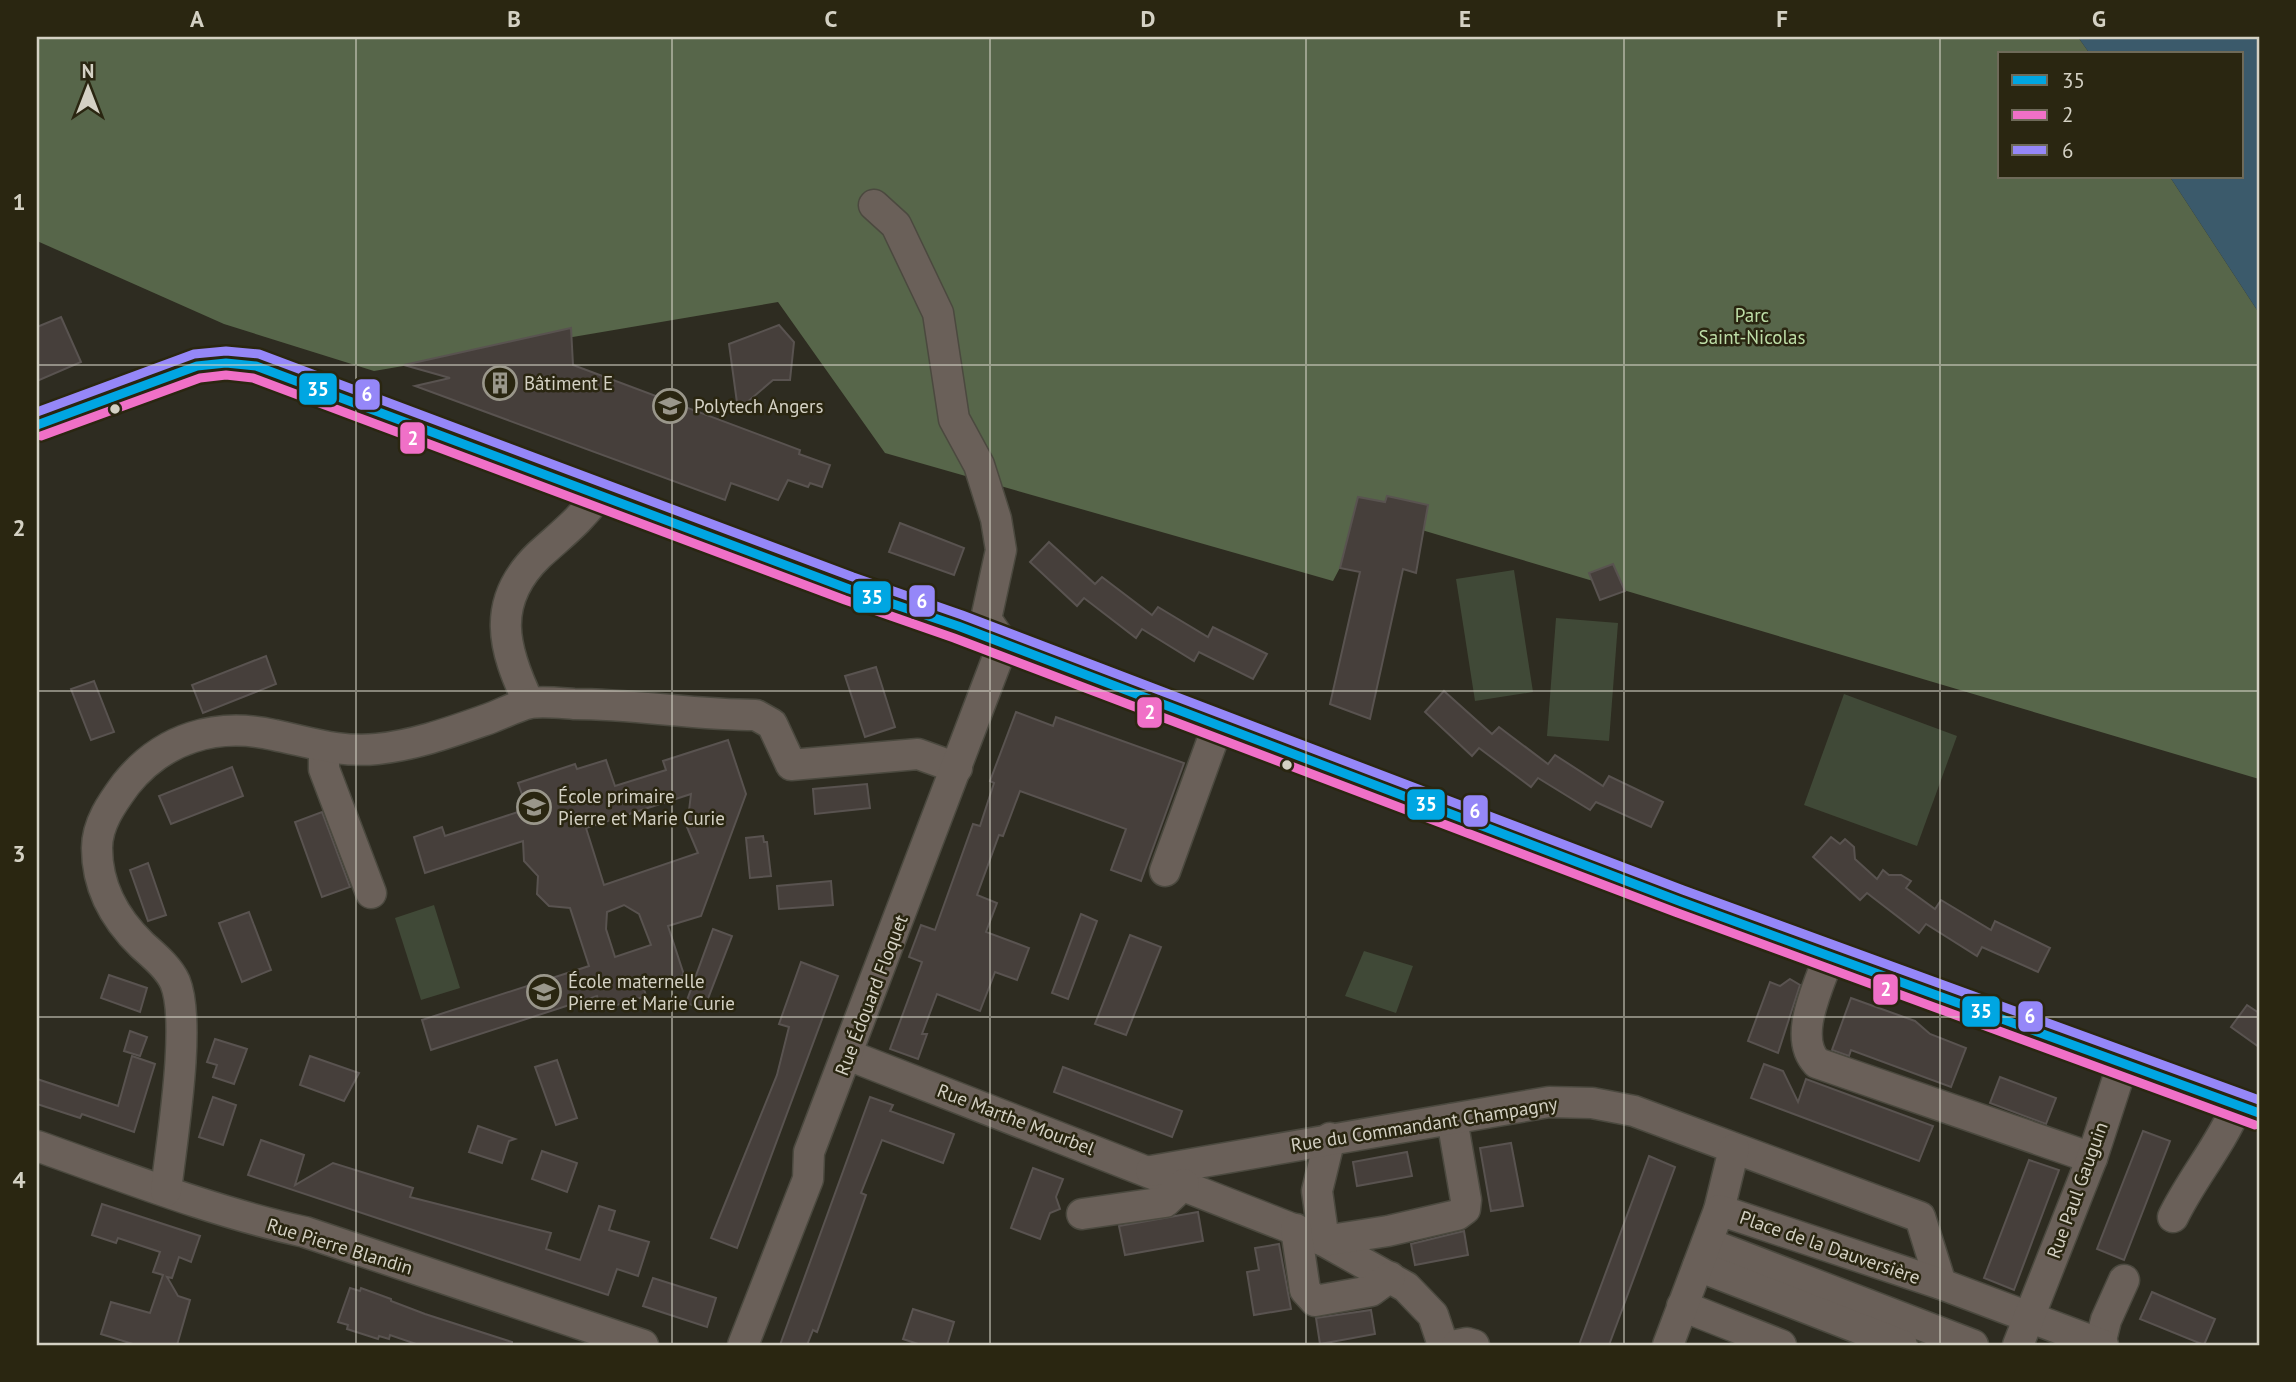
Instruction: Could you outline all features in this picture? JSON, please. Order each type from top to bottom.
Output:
[{"type":"street","points":[[874,205],[896,225],[938,313],[954,419],[979,465],[996,519],[1002,550],[985,619],[1003,644]]},
{"type":"street","points":[[37,425],[197,366],[226,363],[256,366],[1829,956],[2248,1109],[2225,1133],[2191,1181],[2173,1217]]},
{"type":"street","points":[[529,703],[511,663],[505,634],[505,620],[513,589],[537,557],[579,522],[599,494]]},
{"type":"street","name":"Rue Édouard Floquet","points":[[743,1345],[807,1180],[808,1152],[848,1055],[1003,644]]},
{"type":"street","points":[[166,1191],[180,1042],[180,1002],[174,982],[164,965],[137,940],[106,899],[97,846],[103,817],[144,762],[188,738],[232,731],[254,732],[324,748],[372,750],[418,743],[529,703],[602,704],[756,715],[772,724],[790,765],[918,754],[957,768]]},
{"type":"street","points":[[1164,871],[1218,725]]},
{"type":"street","points":[[324,748],[324,769],[371,893]]},
{"type":"street","points":[[1829,956],[1805,1033],[1806,1049],[1817,1063],[2092,1158]]},
{"type":"street","name":"Rue Marthe Mourbel","points":[[848,1055],[1151,1171],[1324,1241],[1406,1287],[1433,1315],[1443,1345]]},
{"type":"street","name":"Rue Paul Gauguin","points":[[2018,1345],[2092,1158],[2123,1063]]},
{"type":"street","name":"Rue du Commandant Champagny","points":[[1151,1171],[1549,1102],[1592,1103],[1634,1111],[1734,1149]]},
{"type":"street","points":[[1330,1138],[1317,1191],[1324,1241],[1388,1231],[1457,1215],[1465,1209],[1466,1200],[1452,1119]]},
{"type":"street","name":"Rue Pierre Blandin","points":[[37,1146],[166,1191],[268,1224],[305,1232],[643,1345]]},
{"type":"street","name":"Place de la Dauversière","points":[[1668,1345],[1720,1210],[1734,1149],[1920,1217],[1941,1284]]},
{"type":"street","points":[[1082,1214],[1165,1202],[1184,1184]]},
{"type":"street","name":"Place de la Dauversière","points":[[1720,1210],[1941,1284],[2102,1345]]},
{"type":"street","points":[[1296,1229],[1305,1290],[1315,1301],[1371,1291],[1390,1277]]},
{"type":"street","points":[[1702,1255],[1902,1345]]},
{"type":"street","points":[[1702,1255],[1973,1345]]},
{"type":"street","points":[[2102,1345],[2106,1320],[2124,1280]]},
{"type":"street","points":[[1682,1307],[1781,1345]]},
{"type":"street","points":[[1457,1345],[1474,1345]]},
{"type":"green space","name":"Parc Saint-Nicolas","points":[[37,37],[2078,37],[2089,52],[1998,52],[1998,178],[2171,178],[2259,313],[2259,779],[1368,514],[1333,581],[885,453],[778,302],[374,371],[224,324],[37,241]]},
{"type":"green space","points":[[1514,570],[1533,692],[1475,701],[1456,579]]},
{"type":"green space","points":[[1556,618],[1618,623],[1609,741],[1547,736]]},
{"type":"green space","points":[[1844,694],[1957,736],[1917,846],[1804,805]]},
{"type":"green space","points":[[434,905],[460,988],[421,1000],[395,918]]},
{"type":"green space","points":[[1364,951],[1413,966],[1396,1013],[1345,996]]},
{"type":"water","points":[[2078,37],[2259,37],[2259,313],[2171,178],[2244,178],[2244,52],[2089,52]]},
{"type":"building","points":[[61,317],[81,362],[37,381],[37,327]]},
{"type":"building","points":[[779,325],[794,342],[790,380],[773,380],[738,410],[729,344]]},
{"type":"building","points":[[571,328],[573,365],[800,450],[799,454],[830,465],[822,487],[810,483],[808,487],[788,480],[778,500],[731,483],[725,500],[415,386],[450,378],[404,365]]},
{"type":"building","points":[[1387,496],[1428,505],[1416,573],[1403,569],[1370,719],[1330,704],[1360,572],[1340,568],[1358,497],[1385,502]]},
{"type":"building","points":[[900,523],[964,548],[954,575],[889,552]]},
{"type":"building","points":[[1049,542],[1095,584],[1102,577],[1152,615],[1158,607],[1208,637],[1213,627],[1267,654],[1253,679],[1199,652],[1194,661],[1142,629],[1136,638],[1084,598],[1077,606],[1030,562]]},
{"type":"building","points":[[1613,564],[1625,591],[1600,600],[1589,573]]},
{"type":"building","points":[[266,656],[276,684],[203,713],[192,685]]},
{"type":"building","points":[[876,667],[895,727],[865,737],[845,676]]},
{"type":"building","points":[[94,681],[114,732],[91,740],[71,689]]},
{"type":"building","points":[[1444,691],[1492,734],[1499,727],[1548,764],[1555,755],[1603,786],[1609,776],[1663,802],[1651,827],[1596,802],[1590,810],[1538,778],[1531,787],[1479,748],[1472,756],[1425,712]]},
{"type":"building","points":[[1016,712],[1053,726],[1056,717],[1184,763],[1141,881],[1111,870],[1126,829],[1020,791],[1003,836],[999,835],[977,895],[997,903],[986,932],[1029,948],[1017,980],[995,972],[980,1011],[937,994],[922,1034],[927,1034],[918,1059],[890,1049],[922,962],[909,957],[921,925],[935,930],[973,824],[980,826],[994,783],[990,781]]},
{"type":"building","points":[[728,740],[746,794],[701,916],[668,926],[684,975],[644,989],[646,996],[601,1010],[597,996],[431,1050],[422,1020],[589,966],[570,908],[549,906],[537,894],[538,876],[524,861],[523,841],[425,873],[414,837],[442,827],[445,836],[527,809],[518,783],[575,764],[577,769],[606,760],[615,786],[666,770],[663,761]],"holes":[[[691,794],[687,827],[698,853],[604,885],[586,828]],[[624,905],[639,914],[651,945],[615,957],[606,929],[607,912]]]},
{"type":"building","points":[[232,767],[243,796],[171,824],[159,796]]},
{"type":"building","points":[[867,784],[870,808],[815,814],[813,789]]},
{"type":"building","points":[[322,812],[350,887],[322,897],[295,822]]},
{"type":"building","points":[[763,836],[764,842],[767,842],[771,876],[750,878],[746,838]]},
{"type":"building","points":[[1831,837],[1840,844],[1845,839],[1854,847],[1855,859],[1877,879],[1883,870],[1889,875],[1901,875],[1911,881],[1906,888],[1935,909],[1941,900],[1991,930],[1995,921],[2050,948],[2038,972],[1982,947],[1977,956],[1926,924],[1919,933],[1867,893],[1860,900],[1813,857]]},
{"type":"building","points":[[148,863],[166,915],[148,921],[130,870]]},
{"type":"building","points":[[831,881],[833,905],[779,909],[777,886]]},
{"type":"building","points":[[249,912],[271,970],[242,982],[219,923]]},
{"type":"building","points":[[1081,914],[1097,921],[1068,999],[1052,993]]},
{"type":"building","points":[[713,929],[732,936],[704,1009],[686,1003]]},
{"type":"building","points":[[1130,935],[1161,947],[1126,1035],[1095,1024]]},
{"type":"building","points":[[801,962],[838,976],[737,1248],[711,1238],[777,1075],[789,1027],[779,1024]]},
{"type":"building","points":[[109,975],[147,988],[140,1012],[101,998]]},
{"type":"building","points":[[1790,979],[1800,985],[1778,1053],[1748,1041],[1770,982],[1780,986]]},
{"type":"building","points":[[1851,998],[1915,1021],[1930,1034],[1966,1048],[1951,1087],[1851,1050],[1849,1056],[1832,1050]]},
{"type":"building","points":[[2247,1005],[2259,1013],[2259,1047],[2231,1027]]},
{"type":"building","points":[[130,1031],[147,1037],[140,1056],[124,1051]]},
{"type":"building","points":[[215,1039],[247,1049],[234,1084],[213,1077],[217,1065],[207,1062]]},
{"type":"building","points":[[132,1056],[155,1064],[134,1132],[82,1114],[80,1118],[37,1104],[37,1079],[118,1106]]},
{"type":"building","points":[[310,1056],[359,1073],[344,1101],[300,1085]]},
{"type":"building","points":[[557,1060],[577,1118],[556,1125],[535,1067]]},
{"type":"building","points":[[1764,1064],[1783,1071],[1798,1102],[1806,1079],[1933,1126],[1919,1161],[1751,1098]]},
{"type":"building","points":[[1063,1067],[1182,1111],[1172,1137],[1054,1092]]},
{"type":"building","points":[[2000,1077],[2056,1098],[2046,1124],[1990,1103]]},
{"type":"building","points":[[213,1097],[236,1105],[223,1145],[199,1137]]},
{"type":"building","points":[[870,1097],[893,1105],[890,1111],[954,1134],[943,1163],[882,1140],[861,1193],[866,1195],[817,1332],[813,1330],[807,1345],[780,1345]]},
{"type":"building","points":[[478,1126],[515,1139],[509,1141],[502,1163],[469,1152]]},
{"type":"building","points":[[2143,1131],[2170,1141],[2124,1260],[2097,1249]]},
{"type":"building","points":[[261,1140],[304,1155],[295,1185],[333,1163],[413,1188],[410,1197],[551,1233],[546,1249],[580,1260],[599,1206],[615,1211],[609,1230],[649,1242],[638,1276],[617,1269],[608,1295],[248,1175]]},
{"type":"building","points":[[1511,1143],[1523,1206],[1491,1211],[1480,1148]]},
{"type":"building","points":[[542,1151],[577,1163],[567,1192],[532,1179]]},
{"type":"building","points":[[1407,1152],[1412,1176],[1357,1186],[1353,1162]]},
{"type":"building","points":[[1649,1156],[1675,1167],[1609,1345],[1579,1345]]},
{"type":"building","points":[[2029,1160],[2059,1170],[2014,1290],[1984,1278]]},
{"type":"building","points":[[1033,1168],[1063,1179],[1056,1197],[1060,1209],[1050,1213],[1040,1239],[1011,1228]]},
{"type":"building","points":[[102,1204],[200,1236],[191,1262],[179,1257],[172,1278],[167,1277],[178,1296],[190,1300],[177,1345],[136,1345],[101,1334],[111,1302],[150,1313],[163,1275],[153,1272],[160,1252],[118,1238],[116,1243],[92,1235]]},
{"type":"building","points":[[1198,1212],[1203,1241],[1125,1255],[1119,1226]]},
{"type":"building","points":[[1464,1231],[1468,1255],[1415,1265],[1411,1244]]},
{"type":"building","points":[[1279,1244],[1291,1309],[1254,1315],[1247,1272],[1259,1270],[1255,1248]]},
{"type":"building","points":[[653,1278],[716,1298],[707,1327],[643,1306]]},
{"type":"building","points":[[350,1288],[360,1291],[361,1288],[425,1314],[512,1342],[512,1345],[419,1345],[390,1335],[389,1339],[379,1336],[378,1339],[347,1329],[348,1325],[338,1322]]},
{"type":"building","points":[[2152,1292],[2215,1319],[2204,1345],[2140,1319]]},
{"type":"building","points":[[913,1309],[954,1322],[947,1345],[921,1345],[903,1339]]},
{"type":"building","points":[[1371,1310],[1375,1334],[1320,1344],[1316,1318]]},
{"type":"transit line","name":"6","points":[[37,412],[194,354],[226,351],[259,354],[853,577],[962,615],[1683,890],[2259,1100]]},
{"type":"transit line","name":"35","points":[[37,425],[197,366],[226,363],[256,366],[849,589],[958,626],[1679,901],[2259,1113]]},
{"type":"transit line","name":"2","points":[[41,436],[200,378],[226,375],[253,378],[845,600],[954,638],[1675,912],[2255,1125]]},
{"type":"place","name":"Bâtiment E","points":[[500,383]]},
{"type":"place","name":"Polytech Angers","points":[[670,406]]},
{"type":"place","name":"École primaire Pierre et Marie Curie","points":[[534,807]]},
{"type":"place","name":"École maternelle Pierre et Marie Curie","points":[[544,992]]}]
